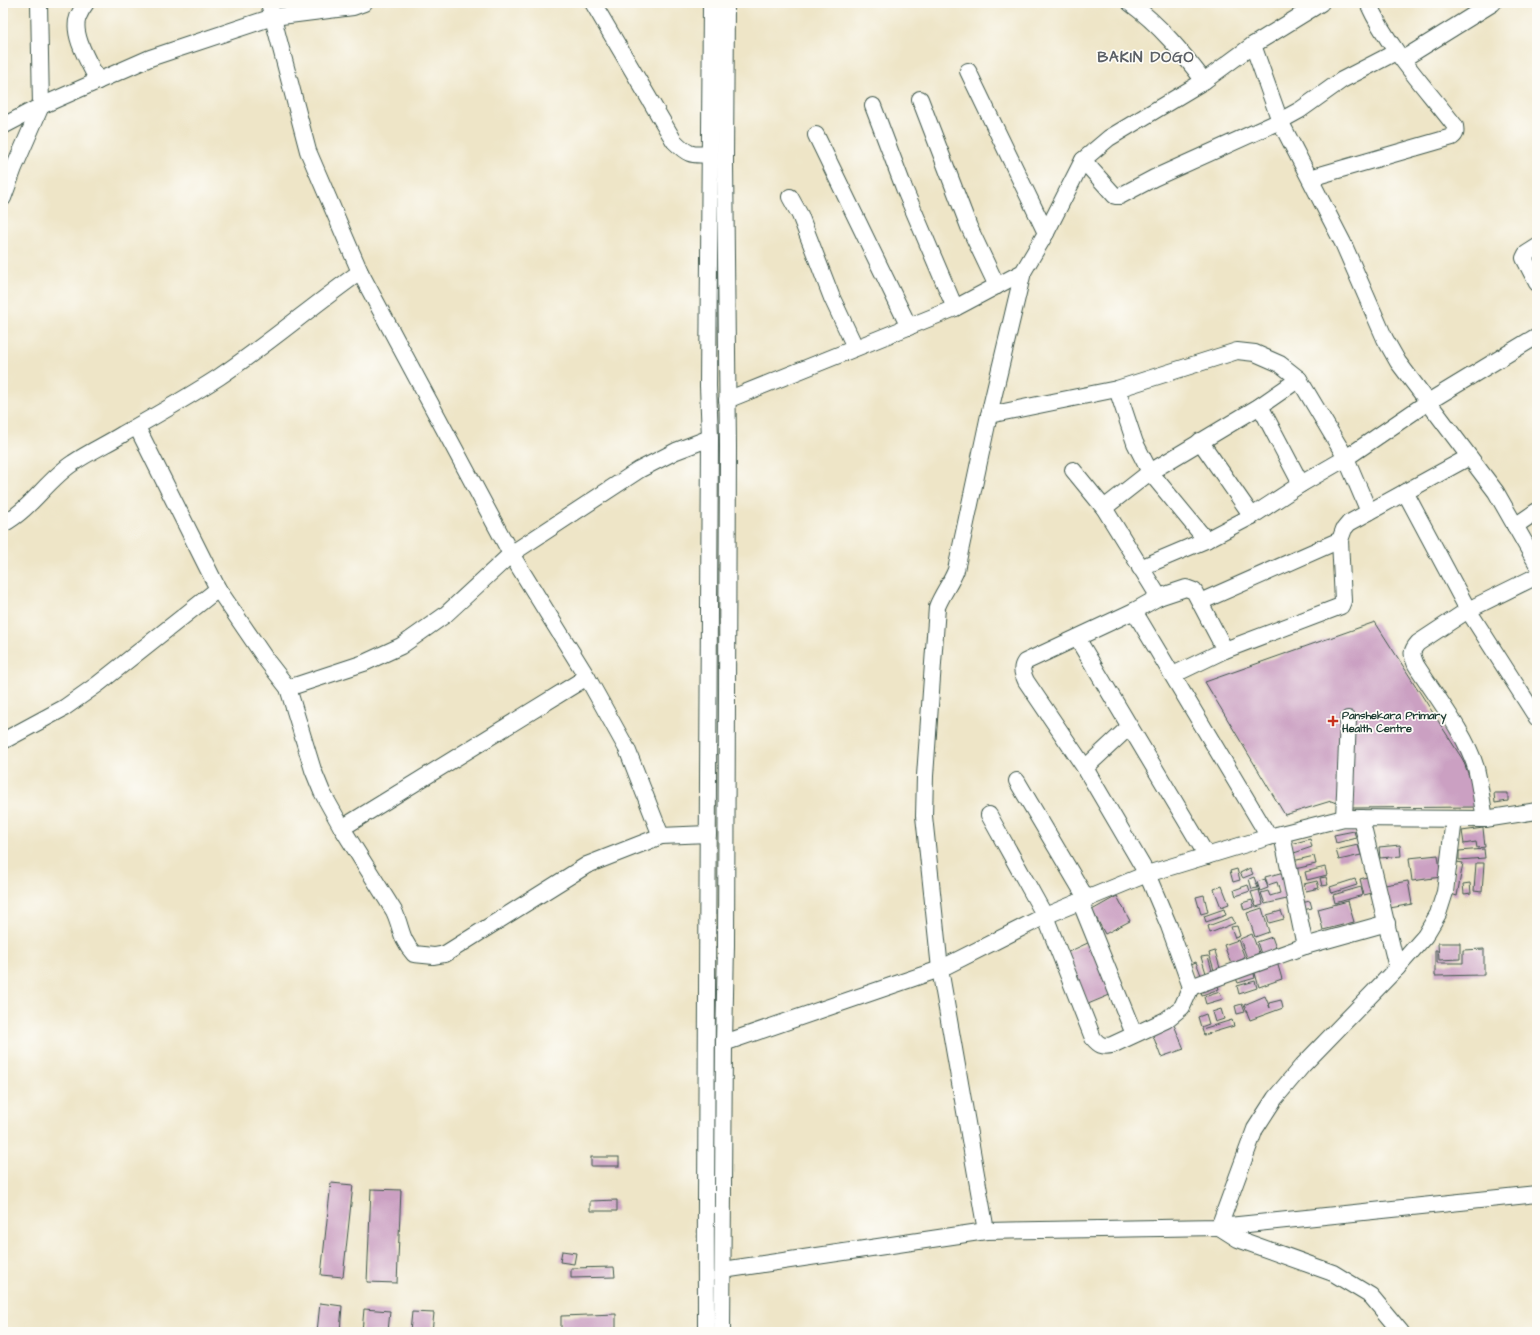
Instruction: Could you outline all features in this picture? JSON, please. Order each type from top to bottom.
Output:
[{"type":"street","points":[[3,198],[14,168],[41,106],[39,3]]},
{"type":"street","points":[[86,3],[78,17],[76,28],[78,38],[98,81]]},
{"type":"street","points":[[3,126],[41,106],[150,58],[271,10],[353,7],[364,3]]},
{"type":"street","points":[[593,3],[674,141],[685,152],[698,155],[709,154]]},
{"type":"street","points":[[706,1332],[706,1032],[710,438],[708,386],[711,3]]},
{"type":"street","points":[[722,1332],[728,446],[726,3]]},
{"type":"street","points":[[1130,3],[1144,13],[1170,38],[1204,81]]},
{"type":"street","points":[[986,1231],[940,969],[924,816],[925,776],[937,607],[942,595],[952,581],[956,570],[989,415],[1023,272],[1046,233],[1084,160],[1109,138],[1204,81],[1253,45],[1321,3]]},
{"type":"street","points":[[1310,178],[1452,137],[1456,131],[1454,126],[1399,55],[1379,26],[1368,3]]},
{"type":"street","points":[[1084,160],[1115,196],[1120,196],[1154,178],[1280,121],[1300,110],[1342,80],[1399,55],[1492,3]]},
{"type":"street","points":[[271,10],[308,151],[360,272],[511,554],[587,677],[627,749],[661,836]]},
{"type":"street","points":[[1253,45],[1280,121],[1343,243],[1385,339],[1398,362],[1496,492],[1537,564]]},
{"type":"street","points":[[968,71],[1046,233]]},
{"type":"street","points":[[920,99],[969,227],[997,286]]},
{"type":"street","points":[[873,106],[904,188],[955,308]]},
{"type":"street","points":[[816,135],[909,327]]},
{"type":"street","points":[[790,197],[800,215],[832,298],[855,347]]},
{"type":"street","points":[[1537,247],[1526,254],[1524,258],[1537,283]]},
{"type":"street","points":[[3,524],[14,518],[59,472],[218,377],[264,345],[322,298],[360,272]]},
{"type":"street","points":[[727,400],[855,347],[955,308],[1023,272]]},
{"type":"street","points":[[1140,568],[1206,540],[1252,516],[1346,458],[1428,402],[1537,336]]},
{"type":"street","points":[[989,415],[1117,390],[1237,351],[1255,353],[1280,364],[1299,379],[1346,458],[1369,512]]},
{"type":"street","points":[[1104,508],[1150,472],[1260,406],[1299,379]]},
{"type":"street","points":[[1117,390],[1135,443],[1150,472],[1206,540]]},
{"type":"street","points":[[1260,406],[1302,484]]},
{"type":"street","points":[[137,426],[218,589],[267,661],[288,688],[313,770],[322,792],[342,828],[394,911],[398,920],[402,938],[406,946],[414,954],[424,956],[446,954],[587,865],[661,836],[708,834]]},
{"type":"street","points":[[288,688],[364,663],[401,646],[445,615],[511,554],[639,470],[676,451],[710,438]]},
{"type":"street","points":[[1200,441],[1252,516]]},
{"type":"street","points":[[1173,675],[1225,650],[1341,606],[1340,540],[1344,529],[1349,523],[1469,457]]},
{"type":"street","points":[[1073,470],[1104,508],[1159,597]]},
{"type":"street","points":[[1406,492],[1468,610],[1537,718]]},
{"type":"street","points":[[1515,526],[1537,511]]},
{"type":"street","points":[[1200,602],[1340,540]]},
{"type":"street","points":[[1485,819],[1476,768],[1470,753],[1460,732],[1416,665],[1412,655],[1413,648],[1418,643],[1468,610],[1537,576]]},
{"type":"street","points":[[1192,987],[1169,926],[1147,874],[1085,768],[1026,681],[1022,671],[1022,666],[1025,662],[1159,597],[1186,588],[1194,591],[1225,650]]},
{"type":"street","points":[[3,741],[64,708],[98,684],[218,589]]},
{"type":"street","points":[[1134,610],[1173,675],[1275,836],[1305,946]]},
{"type":"street","points":[[1077,638],[1207,856]]},
{"type":"street","points":[[342,828],[587,677]]},
{"type":"street","points":[[1344,818],[1348,719]]},
{"type":"street","points":[[1085,768],[1129,727]]},
{"type":"street","points":[[1017,781],[1083,899],[1134,1034]]},
{"type":"street","points":[[724,1043],[940,969],[1083,899],[1147,874],[1275,836],[1344,818],[1485,819],[1537,811]]},
{"type":"street","points":[[989,816],[1046,916],[1093,1038],[1098,1044],[1104,1047],[1112,1045],[1166,1020],[1182,1007],[1192,987],[1305,946],[1387,923]]},
{"type":"street","points":[[1361,818],[1397,968]]},
{"type":"street","points":[[1219,1227],[1255,1129],[1275,1098],[1302,1066],[1397,968],[1424,936],[1438,914],[1445,892],[1454,819]]},
{"type":"street","points":[[723,1270],[986,1231],[1219,1227],[1537,1194]]},
{"type":"street","points":[[1219,1227],[1238,1239],[1334,1273],[1372,1296],[1401,1332]]},
{"type":"building","name":"Panshekara Primary Health Centre","points":[[1375,622],[1463,760],[1475,792],[1478,807],[1350,808],[1331,801],[1285,815],[1205,682]]},
{"type":"building","points":[[1494,793],[1508,793],[1508,801],[1495,803]]},
{"type":"building","points":[[1483,828],[1485,847],[1477,848],[1476,842],[1464,844],[1462,831]]},
{"type":"building","points":[[1354,831],[1356,838],[1336,843],[1334,835]]},
{"type":"building","points":[[1310,839],[1312,847],[1294,853],[1291,844]]},
{"type":"building","points":[[1358,845],[1361,855],[1339,860],[1336,850]]},
{"type":"building","points":[[1400,845],[1401,856],[1380,858],[1379,847]]},
{"type":"building","points":[[1484,849],[1485,858],[1459,860],[1459,851]]},
{"type":"building","points":[[1438,855],[1441,877],[1412,881],[1409,858]]},
{"type":"building","points":[[1314,856],[1316,864],[1295,869],[1293,861]]},
{"type":"building","points":[[1457,862],[1463,863],[1457,896],[1451,894]]},
{"type":"building","points":[[1476,863],[1484,863],[1482,892],[1474,891]]},
{"type":"building","points":[[1325,867],[1327,875],[1307,880],[1305,872]]},
{"type":"building","points":[[1250,868],[1253,874],[1243,878],[1240,873]]},
{"type":"building","points":[[1237,869],[1240,880],[1233,882],[1230,871]]},
{"type":"building","points":[[1284,872],[1291,898],[1265,904],[1261,893],[1268,891],[1270,896],[1280,893],[1277,882],[1268,885],[1265,877]]},
{"type":"building","points":[[1254,877],[1258,888],[1252,889],[1249,879]]},
{"type":"building","points":[[1326,877],[1328,885],[1322,886],[1320,878]]},
{"type":"building","points":[[1367,877],[1372,893],[1364,895],[1360,879]]},
{"type":"building","points":[[1265,879],[1268,888],[1260,891],[1257,882]]},
{"type":"building","points":[[1355,879],[1357,885],[1332,893],[1330,887]]},
{"type":"building","points":[[1317,881],[1319,888],[1306,891],[1304,884]]},
{"type":"building","points":[[1408,881],[1412,904],[1390,908],[1385,885]]},
{"type":"building","points":[[1470,883],[1471,893],[1464,894],[1463,884]]},
{"type":"building","points":[[1248,885],[1250,891],[1236,896],[1234,890]]},
{"type":"building","points":[[1222,886],[1229,904],[1221,907],[1214,889]]},
{"type":"building","points":[[1361,887],[1363,895],[1335,903],[1333,895]]},
{"type":"building","points":[[1259,890],[1263,905],[1256,907],[1251,892]]},
{"type":"building","points":[[1204,895],[1208,912],[1201,914],[1196,897]]},
{"type":"building","points":[[1117,896],[1130,921],[1105,934],[1092,910]]},
{"type":"building","points":[[1252,900],[1254,907],[1244,910],[1242,903]]},
{"type":"building","points":[[1310,901],[1312,908],[1303,910],[1301,903]]},
{"type":"building","points":[[1348,901],[1354,922],[1323,930],[1318,909]]},
{"type":"building","points":[[1262,908],[1269,932],[1255,937],[1247,913]]},
{"type":"building","points":[[1224,909],[1226,915],[1206,922],[1204,916]]},
{"type":"building","points":[[1281,911],[1284,919],[1269,923],[1267,915]]},
{"type":"building","points":[[1232,917],[1235,923],[1210,933],[1208,926]]},
{"type":"building","points":[[1237,926],[1240,936],[1235,938],[1231,927]]},
{"type":"building","points":[[1252,934],[1259,953],[1247,958],[1240,939]]},
{"type":"building","points":[[1272,937],[1276,948],[1261,954],[1257,942]]},
{"type":"building","points":[[1238,940],[1245,958],[1231,964],[1224,945]]},
{"type":"building","points":[[1090,942],[1112,994],[1088,1004],[1066,953]]},
{"type":"building","points":[[1438,943],[1460,943],[1460,959],[1439,960]]},
{"type":"building","points":[[1484,949],[1484,975],[1435,976],[1435,950],[1437,950],[1437,963],[1463,963],[1463,950]]},
{"type":"building","points":[[1215,951],[1220,968],[1214,970],[1209,953]]},
{"type":"building","points":[[1208,956],[1212,971],[1206,973],[1201,957]]},
{"type":"building","points":[[1196,962],[1201,975],[1195,977],[1191,964]]},
{"type":"building","points":[[1277,962],[1282,979],[1259,987],[1254,970]]},
{"type":"building","points":[[1253,970],[1255,978],[1238,983],[1235,976]]},
{"type":"building","points":[[1255,981],[1257,988],[1239,994],[1237,986]]},
{"type":"building","points":[[1217,982],[1219,989],[1202,995],[1200,988]]},
{"type":"building","points":[[1220,992],[1223,999],[1206,1004],[1204,997]]},
{"type":"building","points":[[1265,996],[1270,1008],[1269,1003],[1281,1000],[1283,1008],[1250,1020],[1244,1005]]},
{"type":"building","points":[[1242,1004],[1245,1012],[1237,1014],[1235,1006]]},
{"type":"building","points":[[1221,1009],[1224,1019],[1215,1022],[1212,1012]]},
{"type":"building","points":[[1206,1014],[1209,1024],[1201,1027],[1198,1017]]},
{"type":"building","points":[[1232,1020],[1234,1026],[1204,1035],[1202,1029]]},
{"type":"building","points":[[1174,1025],[1184,1049],[1161,1057],[1152,1033]]},
{"type":"building","points":[[591,1157],[619,1157],[619,1166],[591,1166]]},
{"type":"building","points":[[331,1183],[353,1185],[343,1277],[321,1275]]},
{"type":"building","points":[[371,1189],[401,1190],[397,1283],[367,1282]]},
{"type":"building","points":[[617,1200],[617,1211],[590,1211],[590,1201]]},
{"type":"building","points":[[562,1251],[576,1253],[574,1264],[560,1262]]},
{"type":"building","points":[[614,1267],[615,1277],[571,1278],[571,1268]]},
{"type":"building","points":[[320,1303],[342,1306],[340,1332],[317,1332]]},
{"type":"building","points":[[364,1309],[390,1311],[388,1332],[362,1332]]},
{"type":"building","points":[[412,1312],[434,1313],[432,1332],[410,1332]]},
{"type":"building","points":[[616,1314],[616,1332],[561,1332],[561,1316]]},
{"type":"place","name":"Panshekara Primary Health Centre","points":[[1333,721]]},
{"type":"district","name":"BAKIN DOGO","points":[[1146,57]]}]
